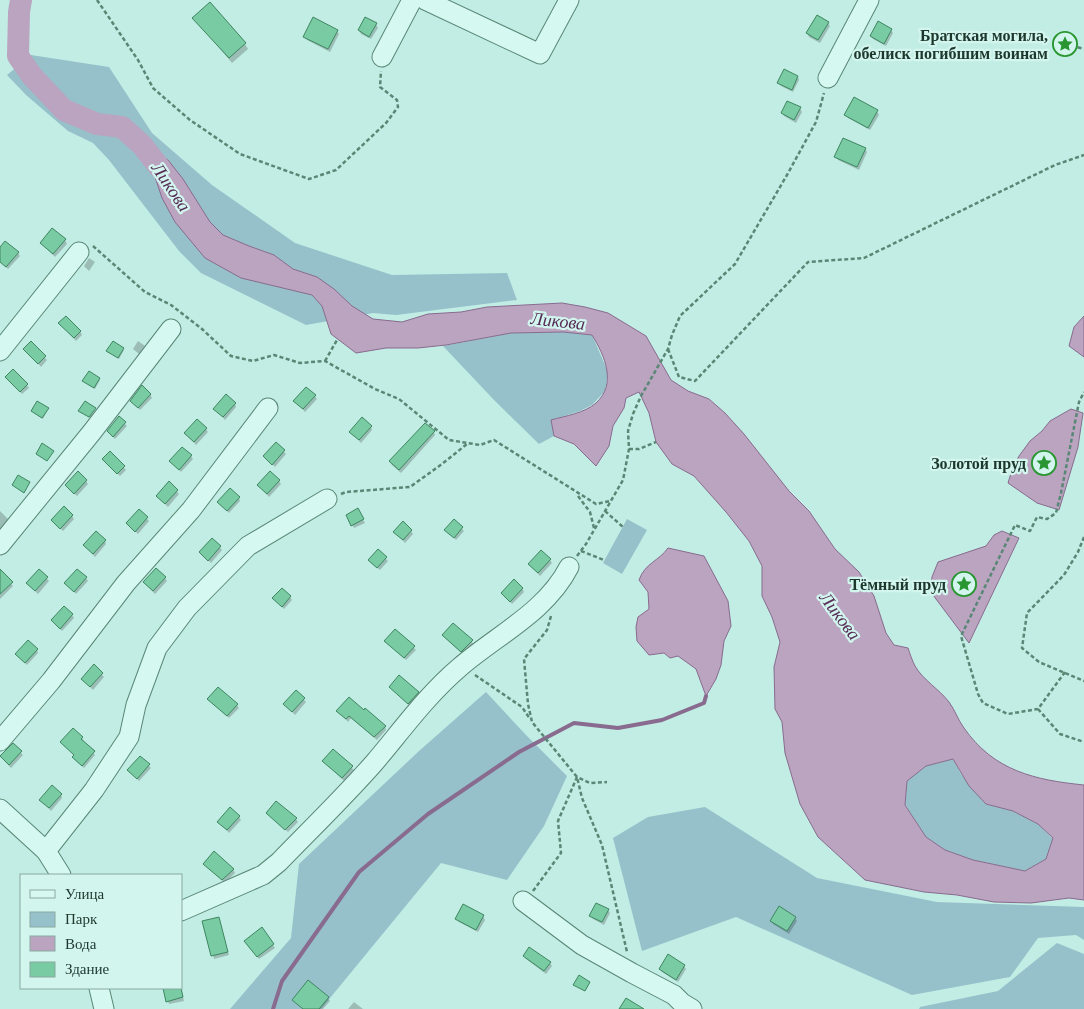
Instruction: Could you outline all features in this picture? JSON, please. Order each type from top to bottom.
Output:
[{"type":"street","points":[[382,57],[412,0]]},
{"type":"street","points":[[425,0],[540,54],[569,0]]},
{"type":"street","points":[[828,78],[869,0]]},
{"type":"street","points":[[0,351],[79,252]]},
{"type":"street","points":[[0,545],[92,432],[171,329]]},
{"type":"street","points":[[0,741],[51,681],[126,583],[191,510],[268,408]]},
{"type":"street","points":[[46,851],[94,790],[129,737],[136,705],[157,648],[187,608],[248,546],[327,499]]},
{"type":"street","points":[[182,911],[263,876],[279,862],[373,764],[418,708],[461,666],[526,617],[562,582],[569,567]]},
{"type":"street","points":[[0,809],[46,851],[60,874]]},
{"type":"street","points":[[523,901],[582,945],[674,995],[692,1009]]},
{"type":"street","points":[[99,989],[104,1009]]},
{"type":"path","points":[[97,0],[138,60],[153,88],[190,120],[240,154],[309,179],[336,170],[386,123],[398,107],[396,100],[380,87],[382,57]]},
{"type":"path","points":[[1065,44],[1084,49]]},
{"type":"path","points":[[569,567],[581,552],[623,480],[629,449],[628,431],[633,414],[668,349],[680,316],[735,264],[816,122],[828,78]]},
{"type":"path","points":[[668,349],[679,377],[695,382],[808,262],[864,258],[1055,165],[1084,155]]},
{"type":"path","points":[[79,252],[86,242],[90,243],[145,292],[171,305],[202,329],[231,356],[253,361],[274,356],[300,363],[325,361],[375,389],[399,399],[449,440],[480,446],[494,440],[596,504],[610,501]]},
{"type":"path","points":[[325,361],[337,340]]},
{"type":"path","points":[[1065,672],[1038,709],[1008,714],[983,703],[978,694],[961,636],[1015,525],[1030,532],[1037,517],[1047,518],[1056,513],[1079,402],[1084,392]]},
{"type":"path","points":[[629,449],[639,449],[656,442]]},
{"type":"path","points":[[327,499],[346,492],[410,487],[466,444]]},
{"type":"path","points":[[576,493],[590,512],[594,530]]},
{"type":"path","points":[[605,511],[622,527]]},
{"type":"path","points":[[1084,536],[1078,552],[1064,575],[1027,613],[1022,648],[1039,662],[1084,681]]},
{"type":"path","points":[[581,552],[604,560]]},
{"type":"path","points":[[532,722],[528,704],[524,659],[547,630],[552,614]]},
{"type":"path","points":[[461,666],[522,707],[540,733],[577,777],[590,784],[607,782]]},
{"type":"path","points":[[1038,709],[1060,734],[1084,742]]},
{"type":"path","points":[[523,901],[535,890],[561,853],[558,821],[577,777]]},
{"type":"path","points":[[577,777],[582,798],[602,846],[632,973]]},
{"type":"green space","points":[[31,55],[109,67],[152,133],[212,185],[295,243],[392,275],[507,273],[517,300],[396,315],[373,313],[306,325],[201,273],[179,251],[109,160],[93,143],[68,131],[26,95],[7,75]]},
{"type":"green space","points":[[563,332],[592,335],[608,372],[605,391],[592,405],[552,420],[554,436],[539,444],[443,346],[511,333]]},
{"type":"green space","points":[[627,519],[647,530],[622,574],[603,563]]},
{"type":"green space","points":[[486,692],[567,776],[544,826],[507,880],[441,863],[321,1009],[230,1009],[291,938],[299,864],[419,751]]},
{"type":"green space","points":[[953,759],[961,774],[986,804],[1013,811],[1038,824],[1053,839],[1046,859],[1025,871],[973,860],[945,850],[926,837],[905,804],[907,781],[926,766]]},
{"type":"green space","points":[[705,807],[817,878],[937,902],[1084,907],[1084,940],[1076,935],[1038,938],[1010,977],[912,995],[736,917],[642,951],[613,838],[648,817]]},
{"type":"green space","points":[[1057,943],[1084,954],[1084,1009],[919,1009],[920,1007],[998,991]]},
{"type":"water","points":[[142,145],[168,160],[183,179],[210,222],[223,235],[274,255],[293,269],[317,277],[334,289],[352,306],[373,319],[402,322],[428,314],[461,312],[487,307],[562,303],[608,313],[646,336],[671,380],[688,391],[709,399],[725,413],[789,491],[809,511],[835,549],[859,572],[874,596],[886,633],[894,645],[908,648],[918,671],[949,702],[962,725],[976,743],[1002,764],[1017,771],[1049,780],[1084,785],[1084,900],[1069,898],[1031,903],[994,902],[957,895],[924,892],[865,880],[818,837],[800,804],[785,753],[782,722],[775,709],[774,667],[780,642],[772,617],[762,596],[762,566],[749,541],[694,476],[672,464],[656,442],[649,413],[639,392],[626,398],[624,408],[613,426],[609,446],[596,466],[574,444],[554,436],[551,420],[575,414],[596,403],[606,387],[607,370],[605,361],[592,335],[563,332],[511,333],[446,345],[418,348],[386,348],[356,353],[331,334],[322,306],[312,295],[241,278],[205,258],[175,222],[145,159]],"holes":[[[953,759],[969,786],[986,804],[1013,811],[1038,824],[1053,838],[1046,859],[1025,871],[973,860],[945,850],[926,837],[905,805],[907,781],[926,766]]]},
{"type":"water","points":[[1084,316],[1084,357],[1069,346],[1074,327]]},
{"type":"water","name":"Золотой пруд","points":[[1071,409],[1083,413],[1078,447],[1059,510],[1037,503],[1008,483],[1019,456],[1030,441],[1050,421]]},
{"type":"water","name":"Тёмный пруд","points":[[1002,531],[1019,538],[969,643],[930,591],[932,577],[938,562],[986,546],[994,535]]},
{"type":"water","points":[[668,548],[704,556],[728,601],[731,626],[724,641],[721,665],[716,679],[706,696],[696,669],[678,656],[670,658],[664,653],[649,655],[637,641],[636,627],[638,617],[649,609],[648,592],[639,580],[648,566]]},
{"type":"building","points":[[210,2],[246,43],[229,58],[192,18]]},
{"type":"building","points":[[817,15],[829,22],[818,40],[806,33]]},
{"type":"building","points":[[313,17],[338,30],[328,49],[303,37]]},
{"type":"building","points":[[365,17],[377,23],[369,37],[358,30]]},
{"type":"building","points":[[878,21],[892,29],[884,44],[870,36]]},
{"type":"building","points":[[784,69],[798,76],[792,90],[777,83]]},
{"type":"building","points":[[854,97],[878,110],[868,128],[844,115]]},
{"type":"building","points":[[787,101],[801,107],[794,120],[781,113]]},
{"type":"building","points":[[843,138],[866,148],[857,167],[834,157]]},
{"type":"building","points":[[52,228],[66,239],[53,254],[40,243]]},
{"type":"building","points":[[5,241],[19,252],[6,267],[0,262],[0,247]]},
{"type":"building","points":[[66,316],[81,331],[74,338],[58,323]]},
{"type":"building","points":[[31,341],[46,356],[38,364],[23,349]]},
{"type":"building","points":[[113,341],[124,348],[118,358],[106,351]]},
{"type":"building","points":[[13,369],[28,384],[20,392],[5,377]]},
{"type":"building","points":[[89,371],[100,378],[94,388],[82,381]]},
{"type":"building","points":[[142,385],[151,394],[138,408],[130,401]]},
{"type":"building","points":[[306,387],[316,395],[303,409],[293,401]]},
{"type":"building","points":[[226,394],[236,403],[223,417],[213,409]]},
{"type":"building","points":[[37,401],[49,408],[42,418],[31,411]]},
{"type":"building","points":[[85,401],[96,408],[89,417],[78,411]]},
{"type":"building","points":[[119,416],[126,422],[113,437],[107,431]]},
{"type":"building","points":[[362,417],[372,426],[359,440],[349,432]]},
{"type":"building","points":[[197,419],[207,428],[194,442],[184,433]]},
{"type":"building","points":[[425,423],[435,431],[399,470],[389,461]]},
{"type":"building","points":[[276,442],[285,450],[272,465],[263,456]]},
{"type":"building","points":[[42,443],[54,451],[47,461],[36,454]]},
{"type":"building","points":[[182,447],[192,455],[179,470],[169,461]]},
{"type":"building","points":[[110,451],[125,466],[117,474],[102,459]]},
{"type":"building","points":[[78,471],[87,480],[74,494],[65,485]]},
{"type":"building","points":[[270,471],[280,480],[267,494],[257,485]]},
{"type":"building","points":[[18,475],[30,482],[24,493],[12,485]]},
{"type":"building","points":[[169,481],[178,490],[165,504],[156,496]]},
{"type":"building","points":[[230,488],[240,497],[227,511],[217,502]]},
{"type":"building","points":[[64,506],[73,515],[60,529],[51,520]]},
{"type":"building","points":[[358,508],[364,519],[351,526],[346,515]]},
{"type":"building","points":[[139,509],[148,517],[135,532],[126,523]]},
{"type":"building","points":[[454,519],[463,527],[454,538],[444,530]]},
{"type":"building","points":[[403,521],[412,530],[403,540],[393,532]]},
{"type":"building","points":[[96,531],[106,540],[93,554],[83,545]]},
{"type":"building","points":[[212,538],[221,546],[208,561],[199,552]]},
{"type":"building","points":[[378,549],[387,557],[377,568],[368,560]]},
{"type":"building","points":[[541,550],[551,559],[538,573],[528,564]]},
{"type":"building","points":[[156,568],[166,577],[153,591],[143,582]]},
{"type":"building","points":[[0,569],[13,582],[0,594]]},
{"type":"building","points":[[39,569],[48,577],[35,591],[26,583]]},
{"type":"building","points":[[77,569],[87,577],[74,592],[64,583]]},
{"type":"building","points":[[514,579],[523,588],[510,602],[501,593]]},
{"type":"building","points":[[282,588],[291,596],[282,607],[272,598]]},
{"type":"building","points":[[64,606],[73,614],[60,629],[51,620]]},
{"type":"building","points":[[453,623],[473,640],[461,652],[442,635]]},
{"type":"building","points":[[395,629],[415,646],[404,658],[384,641]]},
{"type":"building","points":[[28,640],[38,649],[25,663],[15,654]]},
{"type":"building","points":[[94,664],[103,673],[90,687],[81,679]]},
{"type":"building","points":[[399,675],[419,692],[408,704],[389,687]]},
{"type":"building","points":[[218,687],[238,704],[227,716],[207,699]]},
{"type":"building","points":[[296,690],[305,698],[292,712],[283,704]]},
{"type":"building","points":[[349,697],[386,726],[374,737],[349,716],[346,719],[336,711]]},
{"type":"building","points":[[73,728],[83,737],[81,739],[95,751],[82,766],[72,757],[74,755],[60,742]]},
{"type":"building","points":[[13,743],[22,751],[9,765],[0,756]]},
{"type":"building","points":[[333,749],[353,766],[342,778],[322,761]]},
{"type":"building","points":[[140,756],[150,764],[137,779],[127,770]]},
{"type":"building","points":[[52,785],[62,794],[49,808],[39,800]]},
{"type":"building","points":[[276,801],[297,818],[285,830],[266,813]]},
{"type":"building","points":[[230,807],[240,816],[227,830],[217,822]]},
{"type":"building","points":[[214,851],[234,869],[222,880],[203,864]]},
{"type":"building","points":[[596,903],[609,909],[602,922],[589,916]]},
{"type":"building","points":[[463,904],[484,915],[476,930],[455,919]]},
{"type":"building","points":[[779,906],[796,917],[787,931],[770,921]]},
{"type":"building","points":[[219,917],[228,952],[211,956],[202,921]]},
{"type":"building","points":[[262,927],[274,944],[257,957],[244,941]]},
{"type":"building","points":[[529,947],[551,962],[544,971],[523,956]]},
{"type":"building","points":[[668,954],[685,965],[676,980],[659,969]]},
{"type":"building","points":[[579,975],[590,982],[585,991],[573,985]]},
{"type":"building","points":[[308,980],[329,997],[319,1009],[303,1009],[292,1000]]},
{"type":"building","points":[[163,989],[181,989],[183,997],[166,1002]]},
{"type":"building","points":[[626,998],[644,1009],[619,1009]]},
{"type":"waterway","name":"Ликова","points":[[21,0],[18,56],[32,76],[64,110],[97,124],[122,127],[142,145],[160,168]]},
{"type":"waterway","points":[[273,1009],[282,981],[359,872],[428,814],[519,752],[574,723],[618,728],[662,720],[704,703],[706,696]]},
{"type":"place","name":"Братская могила, обелиск погибшим воинам","points":[[1065,44]]},
{"type":"place","name":"Золотой пруд","points":[[1044,463]]},
{"type":"place","name":"Тёмный пруд","points":[[964,584]]}]
